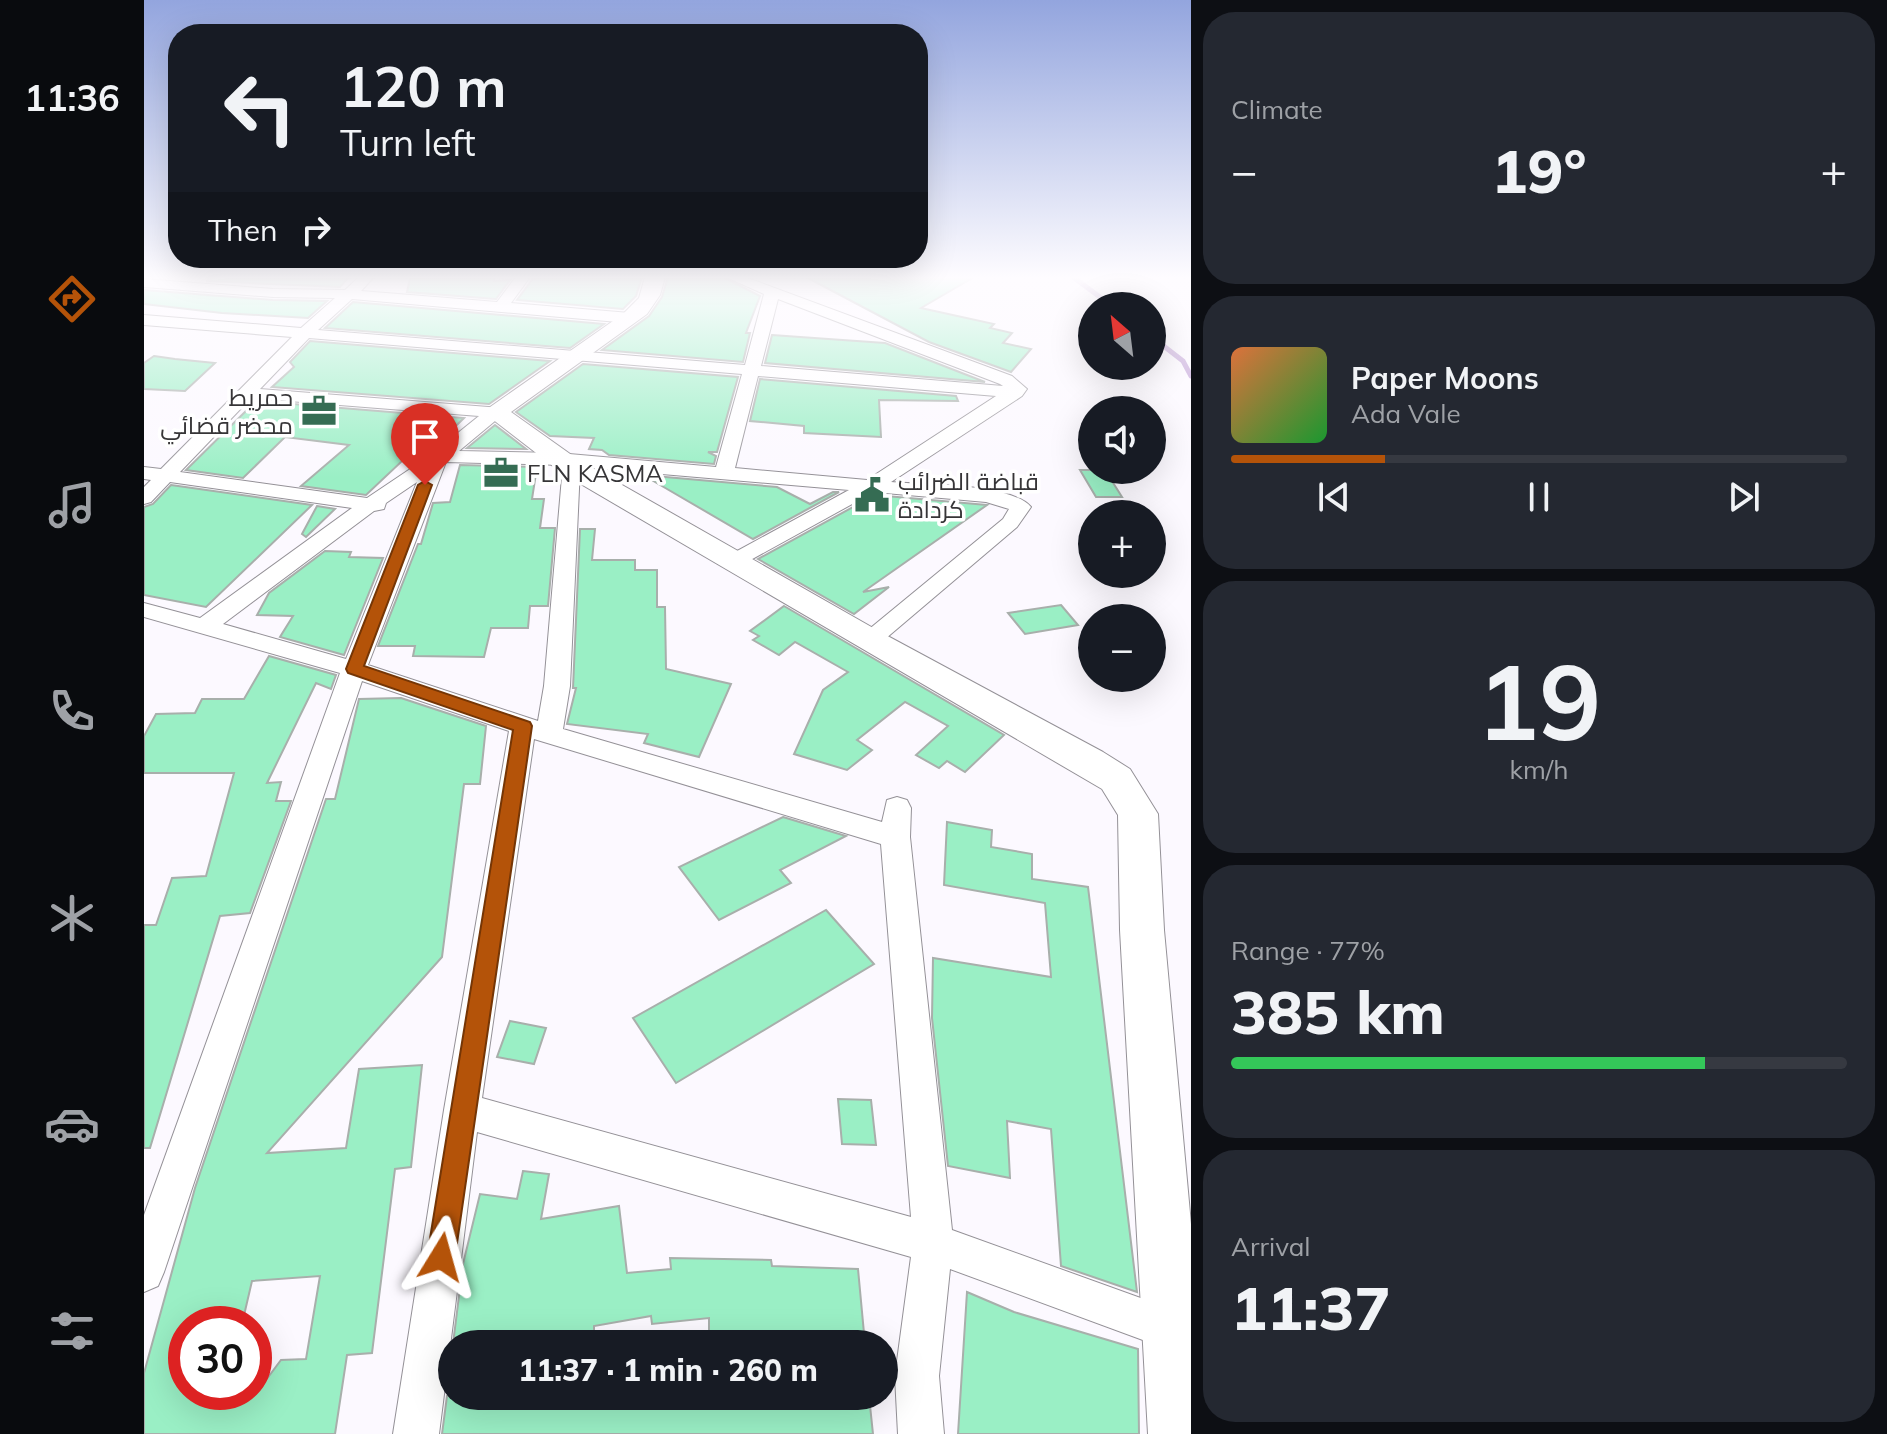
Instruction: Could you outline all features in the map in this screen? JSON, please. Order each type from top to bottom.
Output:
[{"type":"street","points":[[144,498],[295,344]]},
{"type":"street","points":[[431,344],[1016,392]]},
{"type":"street","points":[[204,627],[369,505],[439,459],[495,412],[591,344]]},
{"type":"street","points":[[724,474],[759,344]]},
{"type":"street","points":[[909,344],[1006,380],[1016,385],[1016,392]]},
{"type":"street","points":[[736,561],[871,486],[1016,392]]},
{"type":"street","points":[[249,393],[495,412],[565,463],[1116,779],[1138,814],[1142,930],[1179,1434]]},
{"type":"street","points":[[439,459],[565,463],[871,486],[986,496],[1008,500],[1021,507],[1010,523],[870,640]]},
{"type":"street","points":[[144,1272],[354,669],[439,459]]},
{"type":"street","points":[[416,1434],[462,1110],[536,730],[557,686],[565,463]]},
{"type":"street","points":[[144,473],[416,510]]},
{"type":"street","points":[[144,610],[354,669],[536,730],[896,823],[933,1243],[917,1376],[921,1434]]},
{"type":"street","points":[[462,1110],[933,1243],[1170,1329]]},
{"type":"building","points":[[307,344],[345,344],[550,361],[489,404],[272,387],[294,367],[290,362]]},
{"type":"building","points":[[520,344],[576,344],[570,348]]},
{"type":"building","points":[[610,344],[747,344],[743,362],[602,350]]},
{"type":"building","points":[[770,344],[887,344],[985,382],[765,363]]},
{"type":"building","points":[[934,344],[1007,344],[1031,349],[1011,372]]},
{"type":"building","points":[[154,356],[215,363],[185,391],[144,389],[144,363]]},
{"type":"building","points":[[583,364],[738,377],[717,452],[708,452],[716,456],[714,464],[609,455],[602,450],[589,449],[594,438],[550,436],[516,412]]},
{"type":"building","points":[[760,379],[956,396],[958,401],[879,400],[881,437],[804,433],[804,426],[750,421]]},
{"type":"building","points":[[256,401],[464,418],[435,446],[437,428],[366,495],[301,486],[349,445],[285,437],[243,478],[186,470]]},
{"type":"building","points":[[495,425],[526,449],[467,448]]},
{"type":"building","points":[[460,465],[537,467],[532,499],[544,499],[540,528],[555,528],[548,606],[530,606],[528,628],[491,628],[484,657],[413,656],[415,646],[378,646],[418,544],[421,544],[433,503],[450,502]]},
{"type":"building","points":[[643,475],[777,487],[810,504],[839,492],[753,539]]},
{"type":"building","points":[[1088,484],[1114,484],[1122,497],[1096,497]]},
{"type":"building","points":[[171,485],[312,505],[206,607],[144,595],[144,507],[153,504]]},
{"type":"building","points":[[875,495],[987,505],[863,592],[889,587],[854,614],[758,559]]},
{"type":"building","points":[[317,506],[335,509],[306,537],[302,534]]},
{"type":"building","points":[[580,529],[595,529],[592,560],[635,560],[635,570],[657,570],[657,607],[665,607],[666,669],[731,684],[699,757],[644,743],[648,734],[567,724],[576,688],[573,688]]},
{"type":"building","points":[[325,551],[351,552],[349,557],[383,558],[344,655],[280,637],[293,616],[257,615],[269,593]]},
{"type":"building","points":[[1061,605],[1078,625],[1025,634],[1008,613]]},
{"type":"building","points":[[784,606],[1004,735],[965,772],[947,761],[939,768],[916,755],[948,726],[905,702],[857,740],[872,750],[847,770],[794,754],[823,690],[848,672],[795,642],[779,655],[753,640],[759,636],[750,631]]},
{"type":"building","points":[[269,656],[336,675],[331,689],[316,683],[267,783],[281,782],[276,801],[291,801],[250,913],[220,916],[150,1148],[144,1148],[144,925],[156,925],[172,878],[206,876],[234,773],[144,773],[144,736],[156,714],[195,713],[202,699],[244,699]]},
{"type":"building","points":[[401,698],[486,726],[480,784],[464,784],[442,957],[267,1153],[346,1148],[359,1069],[422,1065],[411,1167],[395,1169],[372,1353],[347,1355],[335,1434],[144,1434],[144,1373],[195,1188],[326,799],[335,799],[359,699]]},
{"type":"building","points":[[783,817],[846,836],[780,870],[791,883],[719,920],[679,867]]},
{"type":"building","points":[[947,822],[992,830],[991,847],[1032,854],[1032,879],[1088,887],[1137,1292],[1061,1266],[1051,1129],[1007,1121],[1010,1178],[948,1166],[932,1018],[933,958],[1051,977],[1045,903],[944,885]]},
{"type":"building","points":[[826,910],[874,964],[676,1083],[633,1018]]},
{"type":"building","points":[[510,1021],[546,1028],[534,1064],[497,1057]]},
{"type":"building","points":[[838,1099],[871,1100],[876,1145],[842,1144]]},
{"type":"building","points":[[523,1171],[549,1174],[541,1219],[619,1206],[627,1273],[671,1269],[670,1258],[771,1260],[772,1266],[858,1269],[864,1330],[709,1330],[709,1318],[652,1324],[651,1316],[594,1326],[594,1330],[455,1330],[463,1264],[480,1194],[517,1199]]},
{"type":"building","points":[[967,1292],[1014,1312],[1138,1349],[1139,1434],[958,1434]]},
{"type":"building","points":[[445,1410],[870,1410],[873,1434],[442,1434]]},
{"type":"waterway","points":[[1166,348],[1183,361],[1191,376]]},
{"type":"place","name":"حمريط محضر قضائي","points":[[319,411]]},
{"type":"place","name":"FLN KASMA","points":[[501,473]]},
{"type":"place","name":"قباضة الضرائب كردادة","points":[[872,495]]},
{"type":"route","points":[[425,485],[354,669],[523,726],[441,1257]]}]
